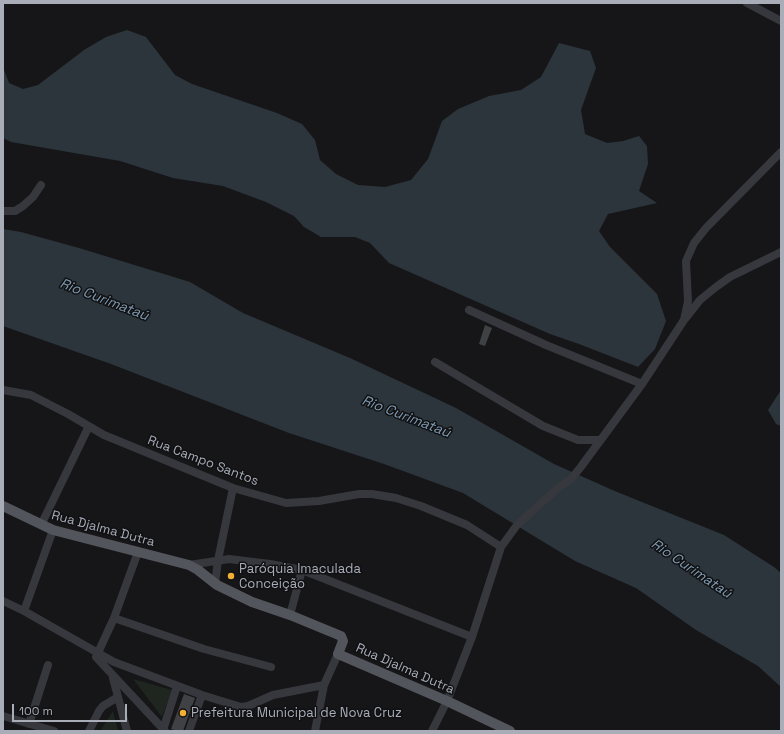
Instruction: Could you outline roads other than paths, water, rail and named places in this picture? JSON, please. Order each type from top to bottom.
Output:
[{"type":"main road","name":"Rua Djalma Dutra","points":[[3,506],[53,530],[189,565],[200,571],[216,584],[252,602],[290,615],[341,636],[343,641],[338,654],[447,701],[510,731]]},
{"type":"street","points":[[747,3],[781,21]]},
{"type":"street","points":[[684,320],[688,301],[686,261],[691,249],[706,228],[781,152]]},
{"type":"street","points":[[3,211],[15,211],[23,206],[33,197],[41,185]]},
{"type":"street","points":[[432,731],[447,701],[472,637],[501,547],[517,525],[558,488],[571,479],[580,468],[599,440],[642,384],[684,320],[700,300],[716,286],[730,277],[780,253]]},
{"type":"street","points":[[469,310],[546,345],[642,384]]},
{"type":"street","points":[[435,362],[543,426],[578,440],[599,440]]},
{"type":"street","name":"Rua Campo Santos","points":[[3,390],[31,395],[104,435],[233,488],[286,503],[359,494],[372,494],[396,498],[467,525],[501,547]]},
{"type":"street","points":[[41,525],[89,426]]},
{"type":"street","points":[[216,584],[218,560],[233,488]]},
{"type":"street","points":[[24,611],[53,530]]},
{"type":"street","points":[[138,552],[114,618],[96,658],[163,731]]},
{"type":"street","points":[[189,565],[229,558],[302,570],[472,637]]},
{"type":"street","points":[[290,615],[302,570]]},
{"type":"street","points":[[3,601],[80,642],[97,655],[202,695],[245,706],[274,695],[324,685]]},
{"type":"street","points":[[114,618],[204,649],[271,667]]},
{"type":"street","points":[[314,731],[324,685],[338,654]]},
{"type":"street","points":[[29,724],[48,665]]},
{"type":"street","points":[[113,676],[127,731]]},
{"type":"street","points":[[163,731],[176,686]]},
{"type":"street","points":[[189,731],[202,695]]},
{"type":"street","points":[[89,731],[103,706],[118,697]]},
{"type":"street","points":[[3,716],[54,731]]},
{"type":"water","points":[[127,30],[146,37],[175,75],[192,84],[277,113],[302,124],[315,140],[320,160],[336,174],[358,185],[385,187],[411,180],[428,159],[442,121],[458,109],[489,96],[521,90],[541,77],[559,43],[590,51],[596,68],[581,110],[585,134],[607,143],[623,141],[639,136],[647,146],[648,164],[639,191],[657,203],[608,214],[599,231],[610,247],[657,294],[666,321],[655,349],[638,367],[550,334],[389,263],[370,243],[355,237],[321,237],[304,227],[294,216],[266,202],[223,186],[173,178],[120,161],[11,142],[3,138],[3,67],[9,83],[23,89],[38,85],[84,50],[106,37]]},
{"type":"water","name":"Rio Curimataú","points":[[3,229],[21,232],[79,248],[190,282],[243,313],[350,358],[456,408],[554,464],[617,492],[724,535],[781,573],[781,687],[758,666],[696,630],[636,588],[575,561],[463,493],[384,464],[289,433],[111,364],[3,326]]},
{"type":"water","points":[[781,390],[781,426],[776,424],[768,410]]},
{"type":"place","name":"Paróquia Imaculada Conceição","points":[[231,576]]},
{"type":"place","name":"Prefeitura Municipal de Nova Cruz","points":[[183,713]]}]
